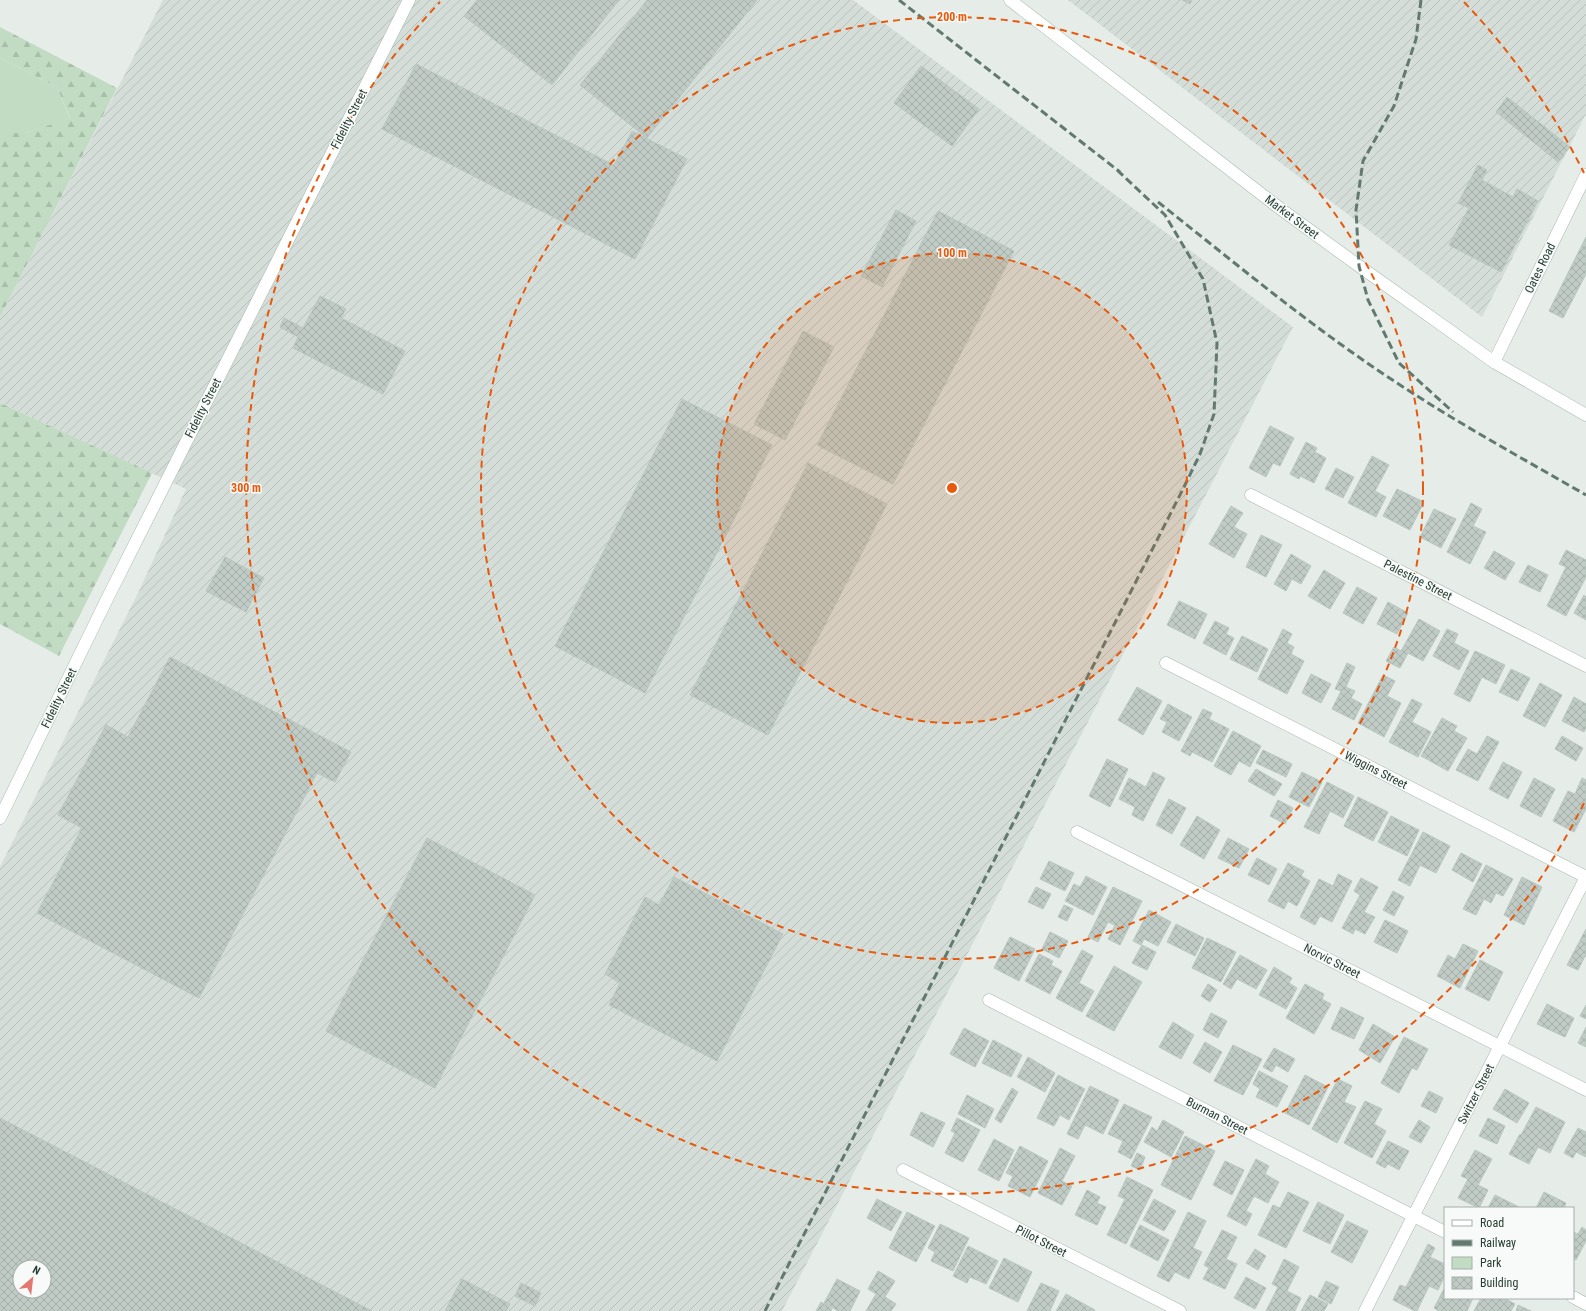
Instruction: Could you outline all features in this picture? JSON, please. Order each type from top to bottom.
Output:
[{"type":"street","name":"Fidelity Street","points":[[0,818],[122,571],[409,0]]},
{"type":"street","name":"Market Street","points":[[1010,0],[1282,210],[1359,266],[1494,362],[1586,415]]},
{"type":"street","name":"Oates Road","points":[[1494,362],[1586,176]]},
{"type":"street","name":"Palestine Street","points":[[1251,495],[1586,666]]},
{"type":"street","name":"Wiggins Street","points":[[1166,663],[1586,877]]},
{"type":"street","name":"Norvic Street","points":[[1077,832],[1586,1090]]},
{"type":"street","name":"Switzer Street","points":[[1365,1311],[1586,877]]},
{"type":"street","name":"Burman Street","points":[[989,1000],[1444,1231]]},
{"type":"street","name":"Pillot Street","points":[[903,1170],[1180,1311]]},
{"type":"street","points":[[1574,1298],[1586,1304]]},
{"type":"shaded area","points":[[163,0],[853,0],[1293,327],[782,1311],[0,1311],[0,867],[139,591],[186,489],[0,403],[0,317]]},
{"type":"shaded area","points":[[1068,0],[1586,0],[1586,114],[1482,317]]},
{"type":"green space","points":[[0,27],[117,88],[0,317],[0,133],[26,133],[70,118],[57,87],[0,58]]},
{"type":"green space","points":[[0,58],[57,87],[70,119],[26,133],[0,133]]},
{"type":"green space","points":[[0,403],[152,473],[59,656],[0,624]]},
{"type":"building","points":[[477,0],[619,0],[552,85],[464,16]]},
{"type":"building","points":[[647,0],[757,0],[647,138],[580,85]]},
{"type":"building","points":[[1182,0],[1192,0],[1190,4]]},
{"type":"building","points":[[416,64],[614,165],[632,131],[687,159],[635,259],[382,129]]},
{"type":"building","points":[[921,66],[979,109],[952,146],[894,103]]},
{"type":"building","points":[[1507,97],[1570,147],[1558,162],[1496,112]]},
{"type":"building","points":[[1478,165],[1487,170],[1482,180],[1513,197],[1517,189],[1538,201],[1501,272],[1449,245],[1469,208],[1458,203]]},
{"type":"building","points":[[896,210],[916,221],[882,287],[861,276]]},
{"type":"building","points":[[938,211],[1014,251],[893,484],[817,445]]},
{"type":"building","points":[[1586,237],[1586,274],[1563,318],[1549,311]]},
{"type":"building","points":[[320,296],[346,309],[341,318],[405,351],[383,394],[293,348],[298,337],[280,327],[284,318],[303,328]]},
{"type":"building","points":[[803,331],[834,347],[785,440],[754,424]]},
{"type":"building","points":[[682,399],[772,445],[645,693],[555,646]]},
{"type":"building","points":[[1270,426],[1294,438],[1280,466],[1273,463],[1266,477],[1249,468]]},
{"type":"building","points":[[1306,442],[1317,448],[1315,452],[1326,458],[1314,483],[1300,476],[1299,479],[1290,474]]},
{"type":"building","points":[[1372,456],[1389,465],[1375,491],[1386,497],[1376,517],[1348,503]]},
{"type":"building","points":[[808,463],[887,504],[768,735],[690,695]]},
{"type":"building","points":[[1336,468],[1354,477],[1343,498],[1325,489]]},
{"type":"building","points":[[1397,489],[1424,502],[1410,530],[1383,516]]},
{"type":"building","points":[[1471,503],[1482,509],[1473,526],[1486,532],[1470,564],[1447,552]]},
{"type":"building","points":[[1231,506],[1243,513],[1234,527],[1247,534],[1234,558],[1209,544]]},
{"type":"building","points":[[1434,509],[1456,519],[1441,548],[1420,537]]},
{"type":"building","points":[[1261,535],[1282,545],[1266,577],[1246,567]]},
{"type":"building","points":[[1566,550],[1586,560],[1586,577],[1566,616],[1547,606],[1566,567],[1559,564]]},
{"type":"building","points":[[1494,551],[1515,563],[1505,580],[1484,568]]},
{"type":"building","points":[[1291,554],[1311,566],[1301,584],[1292,579],[1286,591],[1274,584]]},
{"type":"building","points":[[225,557],[264,578],[246,612],[206,591]]},
{"type":"building","points":[[1528,565],[1548,575],[1540,592],[1519,582]]},
{"type":"building","points":[[1324,570],[1345,583],[1330,609],[1308,596]]},
{"type":"building","points":[[1357,587],[1377,598],[1363,624],[1343,613]]},
{"type":"building","points":[[1584,595],[1586,597],[1586,620],[1574,613]]},
{"type":"building","points":[[1179,601],[1207,614],[1195,639],[1167,625]]},
{"type":"building","points":[[1388,602],[1408,613],[1397,634],[1377,624]]},
{"type":"building","points":[[1419,619],[1440,631],[1423,661],[1408,653],[1400,668],[1386,661],[1394,647],[1401,651]]},
{"type":"building","points":[[1215,621],[1229,628],[1226,634],[1234,638],[1226,655],[1203,643]]},
{"type":"building","points":[[1283,629],[1292,634],[1287,643],[1294,647],[1291,654],[1304,661],[1287,694],[1258,679]]},
{"type":"building","points":[[1447,629],[1458,634],[1454,643],[1469,651],[1459,670],[1433,656]]},
{"type":"building","points":[[1242,636],[1268,649],[1257,672],[1230,659]]},
{"type":"building","points":[[1475,651],[1505,665],[1496,684],[1482,677],[1470,702],[1454,694]]},
{"type":"building","points":[[170,657],[351,752],[335,782],[317,773],[199,998],[37,913],[82,828],[58,815],[106,725],[128,737]]},
{"type":"building","points":[[1347,663],[1355,667],[1346,687],[1355,691],[1351,698],[1362,704],[1354,720],[1332,709],[1341,691],[1335,689]]},
{"type":"building","points":[[1511,669],[1530,678],[1518,701],[1499,692]]},
{"type":"building","points":[[1311,674],[1331,684],[1321,703],[1302,693]]},
{"type":"building","points":[[1383,675],[1395,681],[1387,696],[1401,703],[1384,737],[1358,723]]},
{"type":"building","points":[[1540,683],[1562,695],[1545,727],[1523,716]]},
{"type":"building","points":[[1137,687],[1162,701],[1143,735],[1118,720]]},
{"type":"building","points":[[1574,697],[1586,704],[1586,728],[1584,732],[1562,721]]},
{"type":"building","points":[[1412,699],[1422,704],[1412,722],[1431,732],[1418,757],[1389,742]]},
{"type":"building","points":[[1168,704],[1192,717],[1179,741],[1162,732],[1167,722],[1160,719]]},
{"type":"building","points":[[1203,709],[1212,713],[1209,719],[1229,729],[1212,762],[1192,752],[1190,756],[1181,751]]},
{"type":"building","points":[[1442,718],[1457,726],[1454,731],[1467,738],[1448,771],[1421,756]]},
{"type":"building","points":[[1233,731],[1261,746],[1250,767],[1239,761],[1231,775],[1214,766]]},
{"type":"building","points":[[1487,736],[1499,742],[1478,781],[1456,770],[1468,749],[1477,754]]},
{"type":"building","points":[[1562,736],[1583,748],[1576,761],[1555,749]]},
{"type":"building","points":[[1263,750],[1292,764],[1286,777],[1256,763]]},
{"type":"building","points":[[1107,759],[1128,769],[1110,807],[1089,796]]},
{"type":"building","points":[[1503,762],[1522,772],[1508,799],[1489,789]]},
{"type":"building","points":[[1256,769],[1282,784],[1274,796],[1248,781]]},
{"type":"building","points":[[1153,772],[1165,778],[1143,821],[1132,815],[1135,807],[1119,799],[1129,778],[1146,787]]},
{"type":"building","points":[[1302,772],[1322,782],[1309,807],[1289,797]]},
{"type":"building","points":[[1534,778],[1555,789],[1541,817],[1520,806]]},
{"type":"building","points":[[1582,778],[1586,780],[1586,809],[1574,832],[1553,821],[1568,791],[1575,794]]},
{"type":"building","points":[[1327,782],[1354,796],[1343,818],[1330,811],[1319,834],[1304,827]]},
{"type":"building","points":[[1358,797],[1388,812],[1373,841],[1344,826]]},
{"type":"building","points":[[1169,799],[1186,808],[1172,834],[1156,825]]},
{"type":"building","points":[[1278,800],[1293,808],[1285,824],[1270,816]]},
{"type":"building","points":[[1197,816],[1220,830],[1204,859],[1180,845]]},
{"type":"building","points":[[1391,816],[1419,830],[1407,856],[1378,842]]},
{"type":"building","points":[[1423,832],[1450,846],[1436,873],[1420,865],[1410,886],[1398,880]]},
{"type":"building","points":[[427,838],[535,895],[435,1088],[326,1031]]},
{"type":"building","points":[[1228,838],[1249,849],[1239,868],[1218,858]]},
{"type":"building","points":[[1461,853],[1482,864],[1473,882],[1452,870]]},
{"type":"building","points":[[1257,858],[1277,869],[1269,885],[1248,875]]},
{"type":"building","points":[[1049,861],[1074,873],[1065,891],[1040,879]]},
{"type":"building","points":[[1288,863],[1304,871],[1301,876],[1310,881],[1297,906],[1288,901],[1284,909],[1268,901]]},
{"type":"building","points":[[1486,865],[1513,879],[1503,896],[1496,893],[1491,903],[1484,899],[1476,915],[1463,909]]},
{"type":"building","points":[[1338,874],[1352,881],[1332,922],[1320,916],[1315,925],[1300,917],[1319,879],[1333,886]]},
{"type":"building","points":[[1086,876],[1107,887],[1093,915],[1065,901],[1074,884],[1080,887]]},
{"type":"building","points":[[674,877],[783,934],[717,1061],[609,1005],[620,983],[605,974],[645,897],[659,905]]},
{"type":"building","points":[[1522,877],[1542,887],[1524,925],[1504,915]]},
{"type":"building","points":[[1361,878],[1378,887],[1364,912],[1375,917],[1365,934],[1355,929],[1353,934],[1342,928],[1360,895],[1354,891]]},
{"type":"building","points":[[1036,887],[1051,894],[1043,909],[1028,902]]},
{"type":"building","points":[[1113,887],[1142,901],[1120,945],[1108,939],[1115,925],[1108,922],[1098,942],[1088,937]]},
{"type":"building","points":[[1393,891],[1404,897],[1394,916],[1383,910]]},
{"type":"building","points":[[1064,905],[1073,909],[1067,921],[1058,917]]},
{"type":"building","points":[[1149,910],[1171,922],[1158,946],[1144,939],[1141,945],[1133,941]]},
{"type":"building","points":[[1385,920],[1408,931],[1397,953],[1374,942]]},
{"type":"building","points":[[1176,924],[1204,938],[1195,956],[1167,942]]},
{"type":"building","points":[[1586,929],[1586,957],[1585,956],[1578,970],[1567,965]]},
{"type":"building","points":[[1050,932],[1068,941],[1059,958],[1042,949]]},
{"type":"building","points":[[1010,937],[1035,949],[1019,981],[994,968]]},
{"type":"building","points":[[1207,938],[1236,952],[1221,982],[1192,968]]},
{"type":"building","points":[[1463,944],[1478,951],[1460,988],[1437,976],[1448,955],[1455,959]]},
{"type":"building","points":[[1142,945],[1156,952],[1147,970],[1132,963]]},
{"type":"building","points":[[1082,950],[1093,956],[1079,983],[1094,991],[1082,1012],[1056,998]]},
{"type":"building","points":[[1039,954],[1053,961],[1051,965],[1062,971],[1050,994],[1025,981]]},
{"type":"building","points":[[1240,955],[1267,970],[1256,989],[1237,979],[1231,989],[1223,984]]},
{"type":"building","points":[[1480,960],[1503,972],[1489,1001],[1465,989]]},
{"type":"building","points":[[1114,966],[1142,982],[1114,1031],[1086,1016]]},
{"type":"building","points":[[1274,967],[1292,978],[1289,983],[1297,988],[1286,1009],[1259,995]]},
{"type":"building","points":[[1208,984],[1217,990],[1210,1002],[1201,996]]},
{"type":"building","points":[[1305,984],[1324,994],[1322,999],[1331,1004],[1314,1034],[1286,1018]]},
{"type":"building","points":[[1547,1004],[1574,1018],[1565,1037],[1537,1024]]},
{"type":"building","points":[[1586,1005],[1586,1019],[1580,1016]]},
{"type":"building","points":[[1341,1007],[1364,1018],[1354,1039],[1331,1029]]},
{"type":"building","points":[[1211,1013],[1227,1021],[1218,1038],[1203,1030]]},
{"type":"building","points":[[1173,1022],[1194,1035],[1181,1059],[1159,1047]]},
{"type":"building","points":[[1373,1024],[1395,1037],[1380,1063],[1359,1050]]},
{"type":"building","points":[[1586,1027],[1586,1047],[1578,1043]]},
{"type":"building","points":[[964,1028],[989,1041],[975,1067],[950,1054]]},
{"type":"building","points":[[1404,1037],[1428,1049],[1417,1070],[1412,1068],[1399,1093],[1381,1083]]},
{"type":"building","points":[[993,1040],[1022,1055],[1011,1077],[982,1063]]},
{"type":"building","points":[[1205,1042],[1222,1052],[1210,1073],[1193,1063]]},
{"type":"building","points":[[1233,1045],[1262,1059],[1243,1095],[1214,1081]]},
{"type":"building","points":[[1274,1048],[1295,1059],[1288,1072],[1276,1065],[1272,1072],[1263,1067]]},
{"type":"building","points":[[1028,1057],[1055,1073],[1045,1092],[1017,1077]]},
{"type":"building","points":[[1259,1071],[1288,1086],[1277,1107],[1256,1097],[1260,1089],[1253,1084]]},
{"type":"building","points":[[1058,1075],[1085,1089],[1069,1120],[1060,1115],[1054,1126],[1037,1118]]},
{"type":"building","points":[[1305,1075],[1328,1087],[1309,1125],[1285,1113]]},
{"type":"building","points":[[1338,1079],[1352,1086],[1344,1102],[1356,1107],[1337,1143],[1312,1129]]},
{"type":"building","points":[[1090,1086],[1119,1100],[1103,1134],[1085,1125],[1078,1139],[1067,1134]]},
{"type":"building","points":[[1012,1088],[1018,1092],[1001,1123],[995,1119]]},
{"type":"building","points":[[1505,1089],[1529,1103],[1517,1123],[1493,1109]]},
{"type":"building","points":[[1429,1091],[1443,1098],[1436,1113],[1421,1106]]},
{"type":"building","points":[[967,1095],[994,1109],[985,1128],[958,1114]]},
{"type":"building","points":[[1365,1101],[1382,1109],[1374,1124],[1386,1131],[1372,1158],[1344,1143]]},
{"type":"building","points":[[1124,1104],[1152,1117],[1131,1159],[1118,1152],[1123,1141],[1108,1134]]},
{"type":"building","points":[[1536,1107],[1565,1122],[1550,1153],[1538,1147],[1529,1164],[1509,1154]]},
{"type":"building","points":[[921,1112],[945,1123],[933,1147],[910,1135]]},
{"type":"building","points":[[0,1118],[372,1311],[0,1311]]},
{"type":"building","points":[[957,1118],[980,1130],[963,1162],[945,1153],[955,1133],[951,1131]]},
{"type":"building","points":[[1488,1118],[1505,1126],[1497,1144],[1479,1136]]},
{"type":"building","points":[[1163,1120],[1184,1132],[1171,1157],[1144,1142],[1152,1127],[1157,1131]]},
{"type":"building","points":[[1419,1120],[1430,1127],[1421,1143],[1409,1137]]},
{"type":"building","points":[[1578,1128],[1586,1132],[1586,1157],[1576,1152],[1573,1158],[1564,1153]]},
{"type":"building","points":[[1185,1136],[1215,1151],[1191,1200],[1161,1185]]},
{"type":"building","points":[[994,1139],[1014,1150],[999,1181],[978,1170]]},
{"type":"building","points":[[1388,1141],[1409,1151],[1399,1170],[1388,1164],[1385,1168],[1376,1163]]},
{"type":"building","points":[[1020,1146],[1048,1161],[1030,1197],[1008,1186],[1013,1176],[1006,1173]]},
{"type":"building","points":[[1060,1148],[1075,1156],[1062,1181],[1072,1186],[1062,1205],[1038,1193]]},
{"type":"building","points":[[1475,1150],[1492,1159],[1478,1185],[1488,1190],[1480,1207],[1458,1198],[1468,1179],[1461,1176]]},
{"type":"building","points":[[1137,1153],[1145,1157],[1140,1170],[1131,1166]]},
{"type":"building","points":[[1256,1159],[1269,1166],[1265,1174],[1279,1182],[1268,1203],[1254,1196],[1246,1211],[1252,1214],[1246,1226],[1227,1216]]},
{"type":"building","points":[[1225,1161],[1244,1170],[1232,1195],[1213,1185]]},
{"type":"building","points":[[1127,1177],[1153,1190],[1126,1244],[1107,1235],[1125,1199],[1118,1196]]},
{"type":"building","points":[[1087,1190],[1100,1197],[1097,1203],[1106,1207],[1097,1225],[1075,1215]]},
{"type":"building","points":[[1288,1192],[1309,1202],[1286,1248],[1258,1235],[1273,1205],[1280,1208]]},
{"type":"building","points":[[1544,1192],[1566,1203],[1564,1207],[1536,1207]]},
{"type":"building","points":[[1495,1195],[1519,1207],[1489,1207]]},
{"type":"building","points":[[877,1199],[902,1212],[891,1231],[867,1218]]},
{"type":"building","points":[[1154,1199],[1176,1211],[1164,1231],[1143,1220]]},
{"type":"building","points":[[1318,1202],[1344,1215],[1330,1244],[1303,1231]]},
{"type":"building","points":[[907,1212],[935,1226],[916,1262],[889,1248]]},
{"type":"building","points":[[1188,1212],[1206,1221],[1193,1248],[1202,1252],[1189,1279],[1175,1272],[1169,1282],[1157,1276]]},
{"type":"building","points":[[1347,1221],[1368,1231],[1352,1263],[1331,1252]]},
{"type":"building","points":[[940,1224],[969,1238],[953,1271],[931,1261],[935,1252],[928,1248]]},
{"type":"building","points":[[1140,1225],[1169,1240],[1158,1261],[1130,1246]]},
{"type":"building","points":[[1582,1227],[1586,1230],[1586,1241],[1576,1260],[1574,1259],[1574,1232],[1578,1234]]},
{"type":"building","points":[[1222,1230],[1237,1237],[1226,1259],[1237,1264],[1225,1289],[1203,1279],[1209,1268],[1204,1265]]},
{"type":"building","points":[[1428,1244],[1435,1248],[1430,1257],[1444,1264],[1444,1277],[1438,1290],[1429,1286],[1417,1311],[1415,1311],[1393,1300],[1400,1285],[1406,1287]]},
{"type":"building","points":[[968,1246],[998,1261],[986,1284],[970,1277],[967,1283],[953,1276]]},
{"type":"building","points":[[1255,1249],[1266,1256],[1258,1270],[1246,1263]]},
{"type":"building","points":[[1004,1258],[1032,1272],[1018,1302],[989,1288]]},
{"type":"building","points":[[1284,1259],[1299,1267],[1287,1291],[1301,1298],[1295,1311],[1266,1311],[1278,1287],[1272,1284]]},
{"type":"building","points":[[878,1271],[895,1281],[885,1297],[896,1304],[891,1311],[866,1311],[876,1294],[868,1289]]},
{"type":"building","points":[[1246,1277],[1266,1288],[1255,1309],[1234,1298]]},
{"type":"building","points":[[462,1279],[510,1304],[506,1311],[445,1311]]},
{"type":"building","points":[[837,1279],[860,1291],[850,1311],[838,1311],[824,1303]]},
{"type":"building","points":[[1326,1281],[1339,1287],[1331,1304],[1318,1297]]},
{"type":"building","points":[[521,1283],[541,1293],[535,1306],[515,1296]]},
{"type":"building","points":[[1041,1283],[1059,1291],[1050,1311],[1027,1311]]},
{"type":"building","points":[[1444,1289],[1444,1299],[1473,1299],[1467,1311],[1439,1311],[1434,1308]]},
{"type":"building","points":[[1066,1294],[1095,1310],[1056,1311]]},
{"type":"building","points":[[1310,1295],[1328,1304],[1324,1311],[1301,1311]]},
{"type":"building","points":[[1480,1299],[1506,1299],[1515,1304],[1511,1311],[1474,1311]]},
{"type":"building","points":[[821,1302],[832,1309],[831,1311],[816,1311]]},
{"type":"building","points":[[1518,1305],[1531,1311],[1516,1311]]},
{"type":"railway","points":[[899,0],[1120,172]]},
{"type":"railway","points":[[1421,0],[1416,39],[1394,106],[1363,161],[1356,210],[1359,266],[1368,300],[1399,363],[1453,412]]},
{"type":"railway","points":[[765,1311],[1184,487],[1200,454],[1214,414],[1217,343],[1203,279],[1165,215],[1116,169]]},
{"type":"railway","points":[[1158,202],[1272,293],[1391,379],[1439,410],[1586,495]]}]
